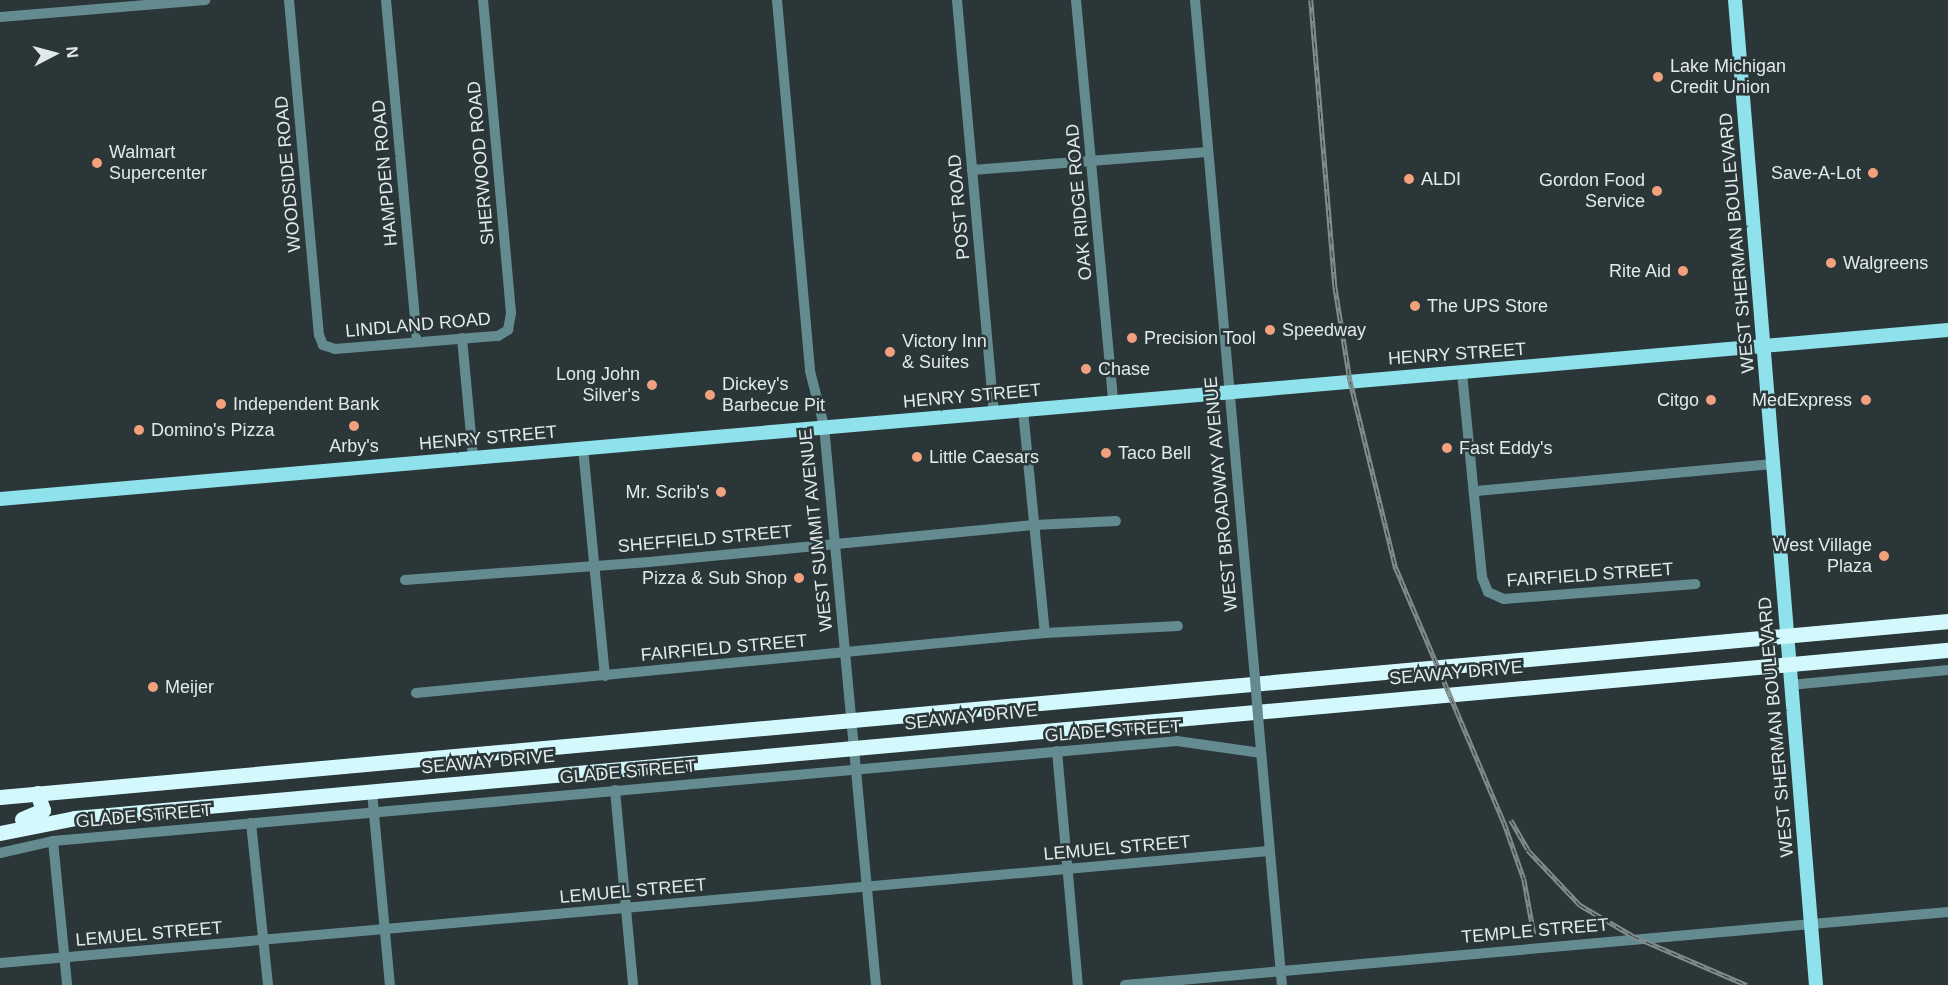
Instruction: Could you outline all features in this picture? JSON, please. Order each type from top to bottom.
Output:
[{"type":"highway","name":"SEAWAY DRIVE","points":[[0,797],[1948,621]]},
{"type":"highway","points":[[1626,678],[1614,673],[1617,661],[1752,646],[1767,639]]},
{"type":"highway","points":[[1793,665],[1817,656],[1948,643]]},
{"type":"highway","name":"SEAWAY DRIVE","points":[[0,833],[75,818],[691,763],[854,745],[1948,650]]},
{"type":"highway","points":[[854,745],[1022,725],[1028,717],[1022,706]]},
{"type":"highway","points":[[691,763],[676,757],[678,744],[806,730],[825,723]]},
{"type":"highway","points":[[0,790],[30,793],[43,805],[41,813],[0,826]]},
{"type":"main road","name":"WEST SHERMAN BOULEVARD","points":[[1735,0],[1787,636],[1793,665],[1790,686],[1816,985]]},
{"type":"main road","name":"HENRY STREET","points":[[0,499],[1948,330]]},
{"type":"street","points":[[0,17],[104,5],[205,0]]},
{"type":"street","name":"WOODSIDE ROAD","points":[[289,0],[322,345]]},
{"type":"street","name":"HAMPDEN ROAD","points":[[386,0],[417,342]]},
{"type":"street","name":"SHERWOOD ROAD","points":[[483,0],[511,322]]},
{"type":"street","name":"WEST SUMMIT AVENUE","points":[[777,0],[810,371],[824,426],[836,543],[876,985]]},
{"type":"street","name":"POST ROAD","points":[[957,0],[994,412]]},
{"type":"street","name":"OAK RIDGE ROAD","points":[[1076,0],[1113,402]]},
{"type":"street","name":"WEST BROADWAY AVENUE","points":[[1195,0],[1227,391],[1282,985]]},
{"type":"street","points":[[972,170],[1207,152]]},
{"type":"street","name":"LINDLAND ROAD","points":[[322,345],[335,349],[498,336],[505,333],[511,322]]},
{"type":"street","points":[[462,338],[473,457]]},
{"type":"street","points":[[1462,373],[1476,491],[1773,464]]},
{"type":"street","points":[[1023,410],[1045,633]]},
{"type":"street","points":[[583,447],[605,676]]},
{"type":"street","name":"FAIRFIELD STREET","points":[[1476,491],[1482,577],[1488,592],[1504,598],[1695,585]]},
{"type":"street","name":"SHEFFIELD STREET","points":[[405,580],[1035,525],[1116,521]]},
{"type":"street","name":"FAIRFIELD STREET","points":[[416,693],[1045,633],[1178,626]]},
{"type":"street","points":[[1790,686],[1948,670]]},
{"type":"street","name":"GLADE STREET","points":[[0,853],[53,841],[1177,741],[1261,753]]},
{"type":"street","points":[[1057,751],[1078,985]]},
{"type":"street","points":[[615,790],[633,985]]},
{"type":"street","points":[[372,792],[390,985]]},
{"type":"street","points":[[251,823],[268,985]]},
{"type":"street","points":[[53,841],[67,985]]},
{"type":"street","name":"LEMUEL STREET","points":[[0,963],[1269,851]]},
{"type":"street","name":"TEMPLE STREET","points":[[1125,985],[1948,912]]},
{"type":"railway","points":[[1311,0],[1335,286],[1350,380],[1396,568],[1504,822],[1524,879],[1534,934]]},
{"type":"railway","points":[[1511,820],[1528,850],[1580,905],[1633,936],[1747,985]]},
{"type":"place","name":"Lake Michigan Credit Union","points":[[1658,77]]},
{"type":"place","name":"Walmart Supercenter","points":[[97,163]]},
{"type":"place","name":"Save-A-Lot","points":[[1873,173]]},
{"type":"place","name":"ALDI","points":[[1409,179]]},
{"type":"place","name":"Gordon Food Service","points":[[1657,191]]},
{"type":"place","name":"Walgreens","points":[[1831,263]]},
{"type":"place","name":"Rite Aid","points":[[1683,271]]},
{"type":"place","name":"The UPS Store","points":[[1415,306]]},
{"type":"place","name":"Speedway","points":[[1270,330]]},
{"type":"place","name":"Precision Tool","points":[[1132,338]]},
{"type":"place","name":"Victory Inn & Suites","points":[[890,352]]},
{"type":"place","name":"Chase","points":[[1086,369]]},
{"type":"place","name":"Long John Silver's","points":[[652,385]]},
{"type":"place","name":"Dickey's Barbecue Pit","points":[[710,395]]},
{"type":"place","name":"Citgo","points":[[1711,400]]},
{"type":"place","name":"MedExpress","points":[[1866,400]]},
{"type":"place","name":"Independent Bank","points":[[221,404]]},
{"type":"place","name":"Arby's","points":[[354,426]]},
{"type":"place","name":"Domino's Pizza","points":[[139,430]]},
{"type":"place","name":"Fast Eddy's","points":[[1447,448]]},
{"type":"place","name":"Taco Bell","points":[[1106,453]]},
{"type":"place","name":"Little Caesars","points":[[917,457]]},
{"type":"place","name":"Mr. Scrib's","points":[[721,492]]},
{"type":"place","name":"West Village Plaza","points":[[1884,556]]},
{"type":"place","name":"Pizza & Sub Shop","points":[[799,578]]},
{"type":"place","name":"Meijer","points":[[153,687]]}]
